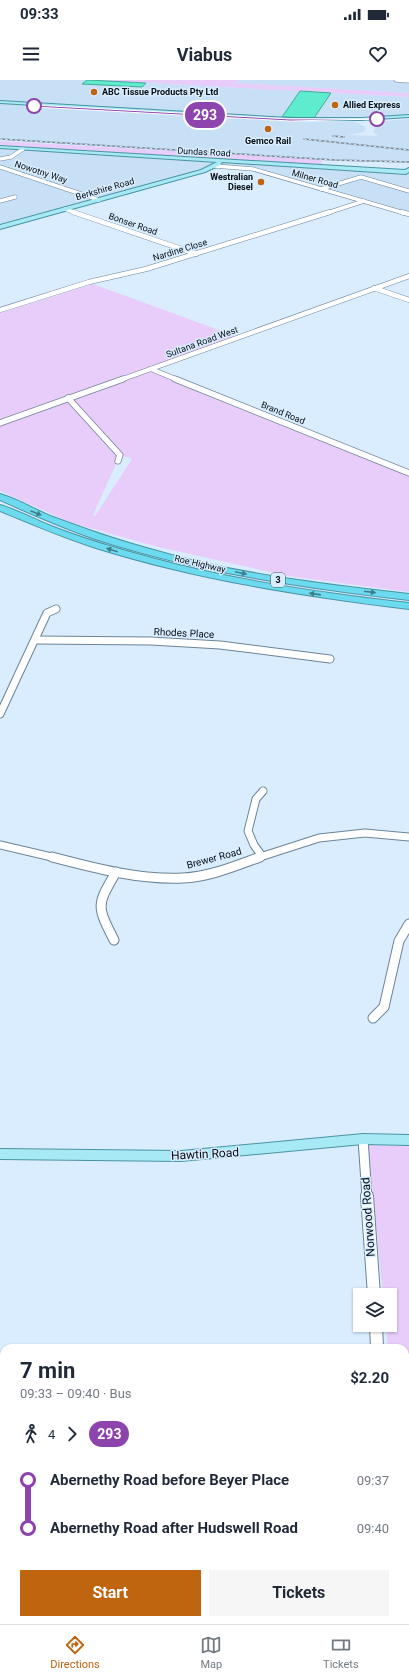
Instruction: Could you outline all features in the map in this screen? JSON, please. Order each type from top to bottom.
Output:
[{"type":"highway","name":"Roe Highway","points":[[0,497],[38,514],[95,535],[186,561],[291,582],[409,597]]},
{"type":"highway","name":"Roe Highway","points":[[0,508],[85,542],[183,569],[295,591],[409,606]]},
{"type":"main road","points":[[0,103],[290,120],[352,120],[409,117]]},
{"type":"main road","name":"Dundas Road","points":[[0,147],[217,162],[408,172]]},
{"type":"main road","name":"Berkshire Road","points":[[0,227],[203,171],[217,162]]},
{"type":"main road","name":"Hawtin Road","points":[[0,1154],[181,1156],[245,1152],[363,1139],[409,1140]]},
{"type":"street","points":[[396,80],[409,81]]},
{"type":"street","points":[[0,159],[11,157],[23,148]]},
{"type":"street","name":"Milner Road","points":[[217,162],[248,168],[409,214]]},
{"type":"street","name":"Nowotny Way","points":[[0,167],[99,200]]},
{"type":"street","points":[[321,189],[361,178],[409,191]]},
{"type":"street","points":[[0,201],[14,197]]},
{"type":"street","name":"Nardine Close","points":[[0,310],[89,282],[196,254],[364,201]]},
{"type":"street","name":"Bonser Road","points":[[65,209],[196,254]]},
{"type":"street","name":"Sultana Road West","points":[[0,423],[409,276]]},
{"type":"street","points":[[374,288],[409,300]]},
{"type":"street","name":"Brand Road","points":[[151,368],[409,472]]},
{"type":"street","points":[[68,398],[120,455],[118,461]]},
{"type":"street","points":[[0,714],[36,640],[47,613],[56,609]]},
{"type":"street","name":"Rhodes Place","points":[[36,640],[151,642],[212,645],[330,659]]},
{"type":"street","points":[[262,856],[254,846],[248,831],[256,799],[263,791]]},
{"type":"street","name":"Brewer Road","points":[[0,845],[116,872],[141,876],[183,878],[219,871],[319,838],[336,835],[375,833],[409,837]]},
{"type":"street","points":[[114,940],[104,921],[100,902],[116,872]]},
{"type":"street","points":[[374,1018],[384,1008],[398,941],[409,924]]},
{"type":"street","name":"Norwood Road","points":[[363,1139],[374,1288]]},
{"type":"street","points":[[376,1332],[377,1344]]},
{"type":"shaded area","points":[[0,80],[87,80],[83,84],[141,87],[146,83],[300,91],[282,117],[290,121],[353,121],[366,128],[364,132],[348,135],[378,136],[373,132],[375,128],[373,122],[409,119],[409,163],[338,161],[0,140]]},
{"type":"shaded area","points":[[87,80],[146,83],[142,87],[82,84]]},
{"type":"shaded area","points":[[93,80],[240,80],[236,83],[409,93],[409,97]]},
{"type":"shaded area","points":[[240,80],[409,80],[409,93],[235,83]]},
{"type":"shaded area","points":[[300,91],[331,93],[314,118],[282,117]]},
{"type":"shaded area","points":[[331,93],[409,97],[409,115],[314,118]]},
{"type":"shaded area","points":[[0,141],[322,160],[322,165],[380,169],[0,145]]},
{"type":"shaded area","points":[[0,148],[409,173],[409,216],[246,169],[218,168],[0,228]]},
{"type":"shaded area","points":[[93,284],[238,337],[151,368],[409,475],[409,592],[288,576],[158,547],[72,523],[0,491],[0,313]],"holes":[[[120,455],[132,459],[95,516],[93,515]]]},
{"type":"shaded area","points":[[368,1145],[409,1146],[409,1344],[388,1344],[387,1332],[397,1332],[397,1288],[382,1288]]},
{"type":"railway","points":[[333,136],[344,137]]},
{"type":"railway","points":[[0,139],[335,160],[409,162]]},
{"type":"railway","points":[[304,139],[409,150]]},
{"type":"bus line","name":"293","points":[[34,106],[290,120],[322,121],[377,119]]},
{"type":"place","name":"ABC Tissue Products Pty Ltd","points":[[94,92]]},
{"type":"place","name":"Allied Express","points":[[335,105]]},
{"type":"place","name":"Gemco Rail","points":[[268,129]]},
{"type":"place","name":"Westralian Diesel","points":[[261,182]]}]
